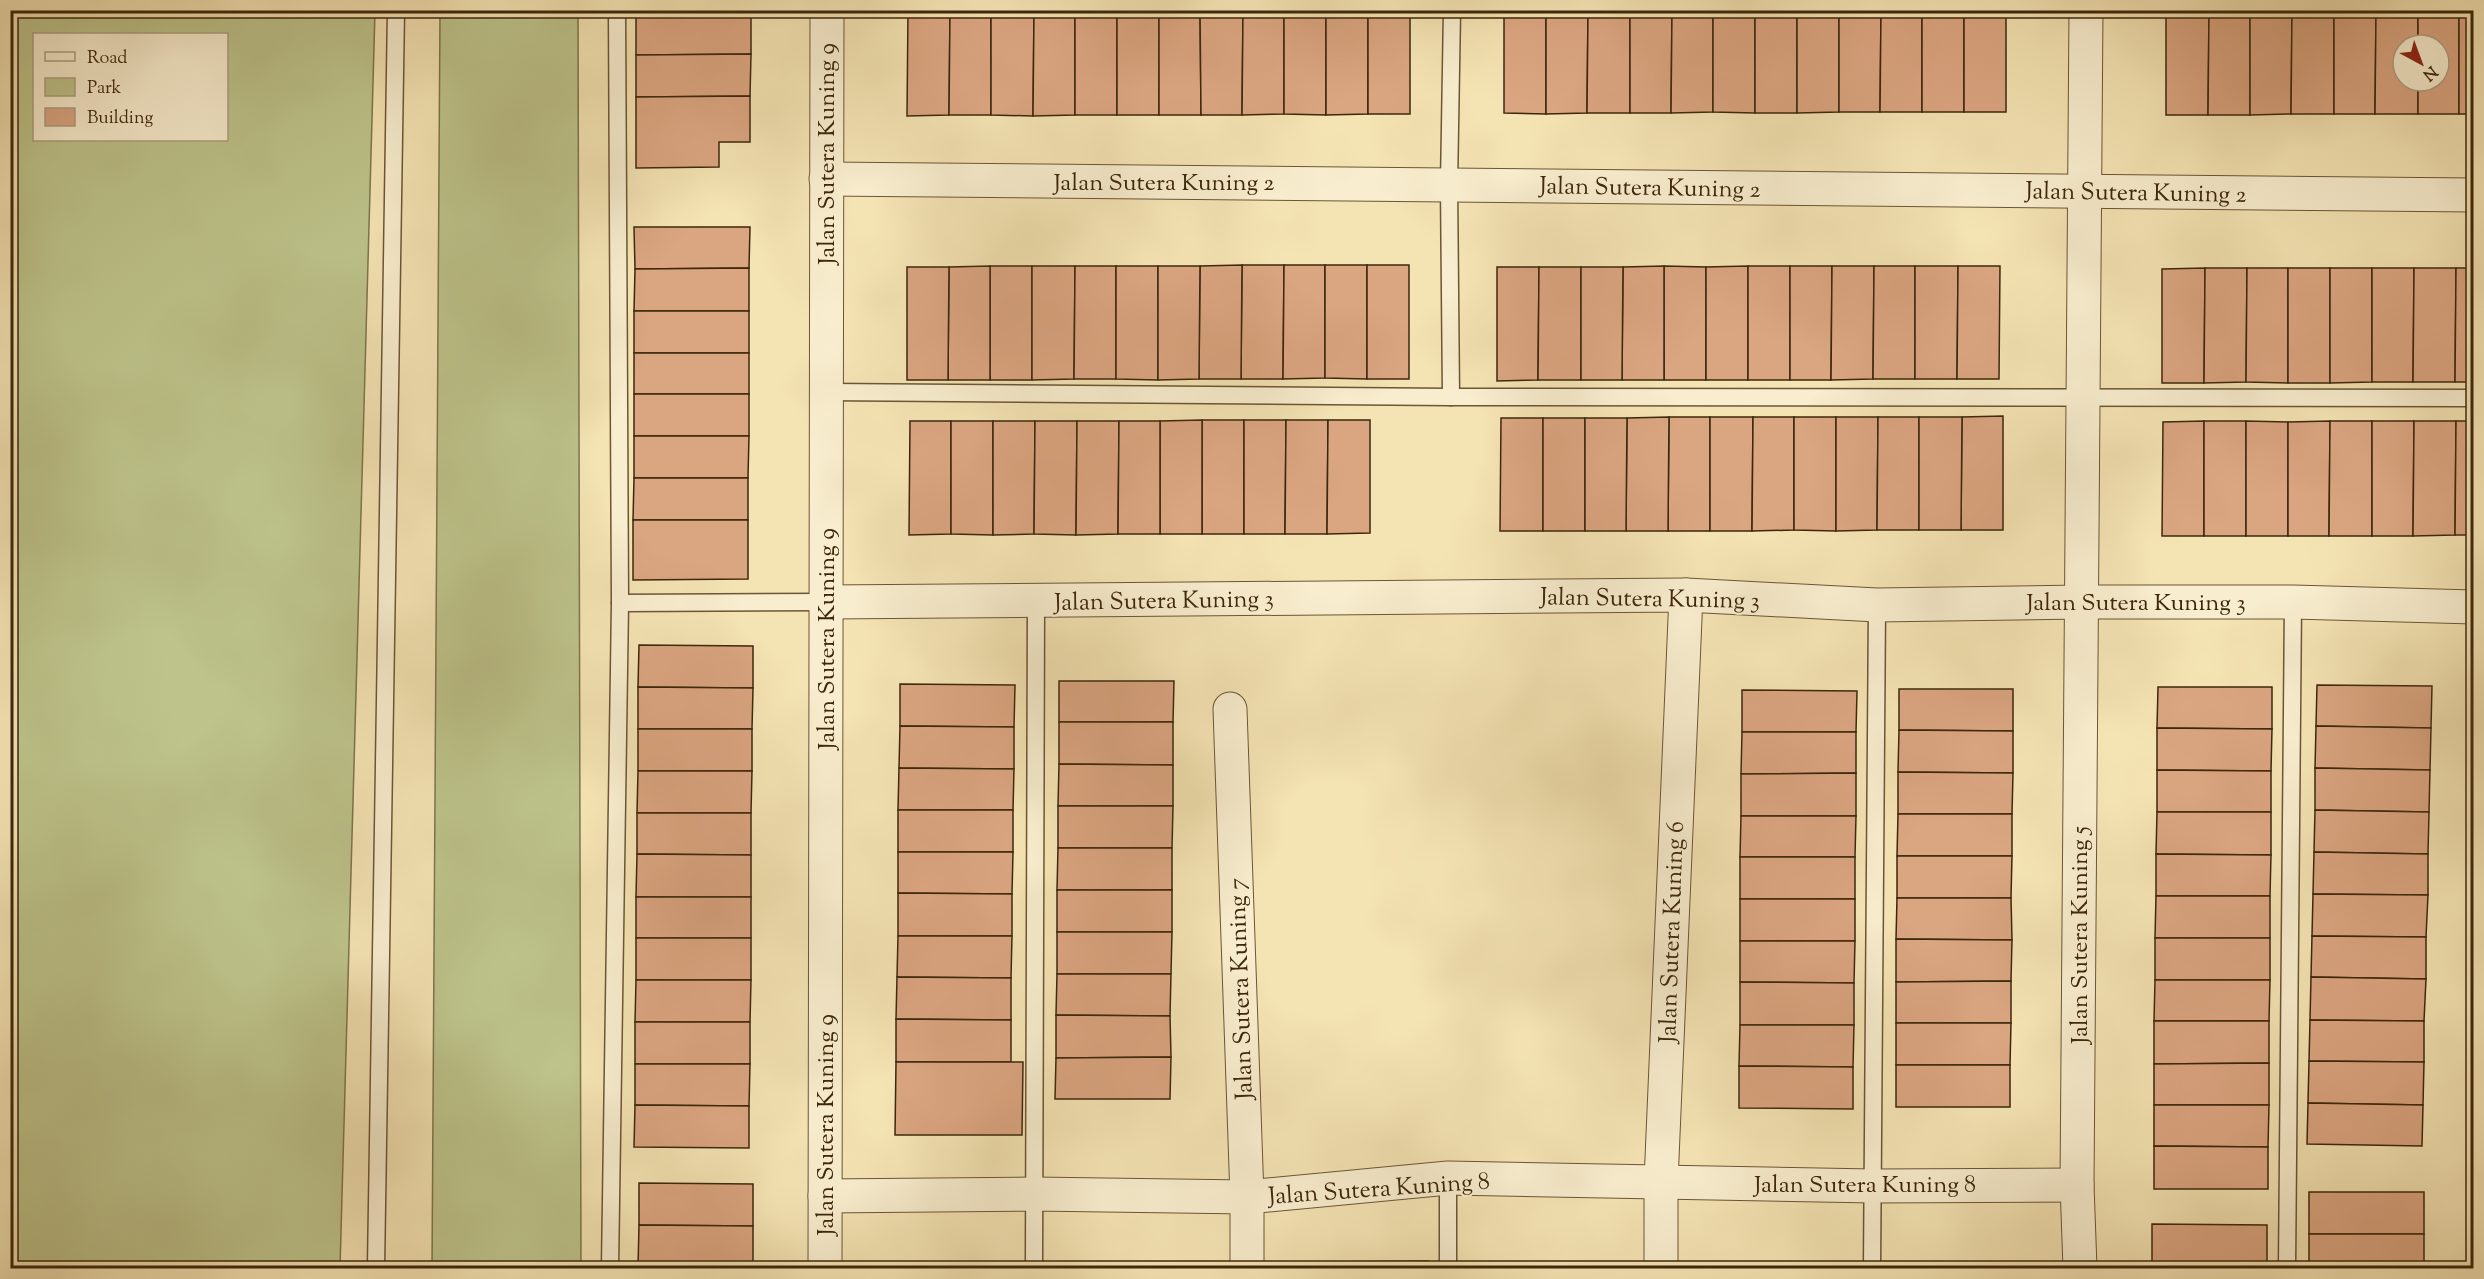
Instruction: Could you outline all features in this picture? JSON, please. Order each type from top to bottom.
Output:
[{"type":"street","name":"Jalan Sutera Kuning 9","points":[[825,1269],[826,10]]},
{"type":"street","name":"Jalan Sutera Kuning 5","points":[[2080,1269],[2077,1185],[2086,10]]},
{"type":"street","name":"Jalan Sutera Kuning 2","points":[[826,179],[2474,195]]},
{"type":"street","name":"Jalan Sutera Kuning 3","points":[[826,602],[1686,595],[1877,605],[2293,602],[2474,607]]},
{"type":"street","name":"Jalan Sutera Kuning 6","points":[[1661,1269],[1661,1182],[1686,595]]},
{"type":"street","name":"Jalan Sutera Kuning 7","points":[[1230,709],[1247,1197],[1247,1269]]},
{"type":"street","name":"Jalan Sutera Kuning 8","points":[[825,1196],[1034,1194],[1247,1197],[1448,1178],[1873,1186],[2077,1185]]},
{"type":"lane","points":[[376,1269],[396,10]]},
{"type":"lane","points":[[610,1269],[620,603],[617,10]]},
{"type":"lane","points":[[1451,397],[1449,185],[1452,10]]},
{"type":"lane","points":[[826,392],[1451,397],[2474,398]]},
{"type":"lane","points":[[1034,1269],[1036,601]]},
{"type":"lane","points":[[620,603],[826,602]]},
{"type":"lane","points":[[2287,1269],[2293,602]]},
{"type":"lane","points":[[1872,1269],[1877,605]]},
{"type":"lane","points":[[1448,1178],[1448,1269]]},
{"type":"green space","points":[[10,11],[375,11],[340,1268],[11,1268]]},
{"type":"green space","points":[[440,11],[578,11],[581,1268],[432,1268]]},
{"type":"building","points":[[908,10],[950,10],[949,115],[907,116]]},
{"type":"building","points":[[950,10],[991,10],[991,115],[949,115]]},
{"type":"building","points":[[991,10],[1034,10],[1033,116],[991,115]]},
{"type":"building","points":[[1034,10],[1075,10],[1075,115],[1033,116]]},
{"type":"building","points":[[1075,10],[1117,10],[1117,115],[1075,115]]},
{"type":"building","points":[[1117,10],[1159,10],[1159,115],[1117,115]]},
{"type":"building","points":[[1159,10],[1200,10],[1201,115],[1159,115]]},
{"type":"building","points":[[1200,10],[1243,10],[1242,115],[1201,115]]},
{"type":"building","points":[[1243,10],[1284,10],[1284,114],[1242,115]]},
{"type":"building","points":[[1284,10],[1326,10],[1326,115],[1284,114]]},
{"type":"building","points":[[1326,10],[1368,10],[1368,114],[1326,115]]},
{"type":"building","points":[[1368,10],[1410,10],[1410,114],[1368,114]]},
{"type":"building","points":[[1504,10],[1546,10],[1546,114],[1504,113]]},
{"type":"building","points":[[1546,10],[1588,10],[1587,113],[1546,114]]},
{"type":"building","points":[[1588,10],[1630,10],[1630,113],[1587,113]]},
{"type":"building","points":[[1630,10],[1672,10],[1671,113],[1630,113]]},
{"type":"building","points":[[1672,10],[1713,10],[1713,112],[1671,113]]},
{"type":"building","points":[[1713,10],[1755,10],[1755,113],[1713,112]]},
{"type":"building","points":[[1755,10],[1797,10],[1797,113],[1755,113]]},
{"type":"building","points":[[1797,10],[1839,10],[1839,112],[1797,113]]},
{"type":"building","points":[[1839,10],[1881,10],[1880,112],[1839,112]]},
{"type":"building","points":[[1881,10],[1922,10],[1922,112],[1880,112]]},
{"type":"building","points":[[1922,10],[1964,10],[1964,112],[1922,112]]},
{"type":"building","points":[[1964,10],[2006,10],[2006,112],[1964,112]]},
{"type":"building","points":[[2166,10],[2209,10],[2208,115],[2166,115]]},
{"type":"building","points":[[2209,10],[2250,10],[2250,115],[2208,115]]},
{"type":"building","points":[[2250,10],[2292,10],[2291,114],[2250,115]]},
{"type":"building","points":[[2292,10],[2334,10],[2334,114],[2291,114]]},
{"type":"building","points":[[2334,10],[2376,10],[2375,114],[2334,114]]},
{"type":"building","points":[[2376,10],[2418,10],[2418,33],[2391,33],[2391,93],[2418,93],[2418,114],[2375,114]]},
{"type":"building","points":[[2418,10],[2459,10],[2459,114],[2418,114],[2418,93],[2451,93],[2451,33],[2418,33]]},
{"type":"building","points":[[2459,10],[2474,10],[2474,114],[2459,114]]},
{"type":"building","points":[[751,12],[751,54],[636,55],[636,13]]},
{"type":"building","points":[[751,54],[750,96],[636,97],[636,55]]},
{"type":"building","points":[[750,96],[750,142],[719,142],[719,167],[636,168],[636,97]]},
{"type":"building","points":[[634,227],[750,227],[749,268],[635,269]]},
{"type":"building","points":[[1242,265],[1284,265],[1283,379],[1241,379]]},
{"type":"building","points":[[1242,265],[1241,379],[1199,379],[1200,266]]},
{"type":"building","points":[[1284,265],[1325,265],[1325,378],[1283,379]]},
{"type":"building","points":[[1325,265],[1367,265],[1367,379],[1325,378]]},
{"type":"building","points":[[1367,265],[1409,265],[1409,379],[1367,379]]},
{"type":"building","points":[[990,266],[1032,266],[1032,380],[990,380]]},
{"type":"building","points":[[990,266],[990,380],[948,380],[949,267]]},
{"type":"building","points":[[1032,266],[1075,266],[1074,379],[1032,380]]},
{"type":"building","points":[[1075,266],[1116,266],[1116,379],[1074,379]]},
{"type":"building","points":[[1116,266],[1158,266],[1158,380],[1116,379]]},
{"type":"building","points":[[1158,266],[1200,266],[1199,379],[1158,380]]},
{"type":"building","points":[[1664,266],[1706,267],[1706,380],[1664,380]]},
{"type":"building","points":[[1664,266],[1664,380],[1622,380],[1623,267]]},
{"type":"building","points":[[1748,266],[1748,380],[1706,380],[1706,267]]},
{"type":"building","points":[[1748,266],[1790,266],[1790,380],[1748,380]]},
{"type":"building","points":[[1790,266],[1832,266],[1831,380],[1790,380]]},
{"type":"building","points":[[1832,266],[1874,266],[1873,379],[1831,380]]},
{"type":"building","points":[[1874,266],[1915,266],[1915,379],[1873,379]]},
{"type":"building","points":[[1915,266],[1958,266],[1957,379],[1915,379]]},
{"type":"building","points":[[1958,266],[2000,266],[1999,379],[1957,379]]},
{"type":"building","points":[[907,267],[949,267],[948,380],[907,380]]},
{"type":"building","points":[[1497,267],[1539,267],[1538,380],[1497,381]]},
{"type":"building","points":[[1539,267],[1581,267],[1581,380],[1538,380]]},
{"type":"building","points":[[1581,267],[1623,267],[1622,380],[1581,380]]},
{"type":"building","points":[[749,268],[749,311],[634,311],[635,269]]},
{"type":"building","points":[[2205,268],[2204,383],[2162,383],[2162,269]]},
{"type":"building","points":[[2205,268],[2247,268],[2246,382],[2204,383]]},
{"type":"building","points":[[2247,268],[2288,268],[2288,383],[2246,382]]},
{"type":"building","points":[[2288,268],[2330,268],[2330,383],[2288,383]]},
{"type":"building","points":[[2330,268],[2372,268],[2372,382],[2330,383]]},
{"type":"building","points":[[2372,268],[2414,268],[2413,382],[2372,382]]},
{"type":"building","points":[[2414,268],[2456,268],[2455,382],[2413,382]]},
{"type":"building","points":[[2456,268],[2474,268],[2474,382],[2455,382]]},
{"type":"building","points":[[634,311],[749,311],[749,353],[634,353]]},
{"type":"building","points":[[634,353],[749,353],[749,394],[634,394]]},
{"type":"building","points":[[634,394],[749,394],[749,436],[634,436]]},
{"type":"building","points":[[2003,416],[2003,530],[1961,530],[1962,417]]},
{"type":"building","points":[[1669,417],[1710,417],[1710,531],[1668,531]]},
{"type":"building","points":[[1669,417],[1668,531],[1626,531],[1627,418]]},
{"type":"building","points":[[1710,417],[1753,417],[1752,531],[1710,531]]},
{"type":"building","points":[[1753,417],[1794,417],[1794,530],[1752,531]]},
{"type":"building","points":[[1794,417],[1836,417],[1836,531],[1794,530]]},
{"type":"building","points":[[1836,417],[1878,417],[1877,530],[1836,531]]},
{"type":"building","points":[[1878,417],[1919,417],[1919,530],[1877,530]]},
{"type":"building","points":[[1919,417],[1962,417],[1961,530],[1919,530]]},
{"type":"building","points":[[1501,418],[1543,418],[1543,531],[1500,531]]},
{"type":"building","points":[[1543,418],[1585,418],[1585,531],[1543,531]]},
{"type":"building","points":[[1585,418],[1627,418],[1626,531],[1585,531]]},
{"type":"building","points":[[1202,420],[1244,420],[1244,534],[1202,534]]},
{"type":"building","points":[[1202,420],[1202,534],[1160,534],[1160,421]]},
{"type":"building","points":[[1244,420],[1286,420],[1285,534],[1244,534]]},
{"type":"building","points":[[1286,420],[1328,420],[1327,534],[1285,534]]},
{"type":"building","points":[[1328,420],[1370,420],[1370,533],[1327,534]]},
{"type":"building","points":[[910,421],[951,421],[951,534],[909,535]]},
{"type":"building","points":[[951,421],[993,421],[993,535],[951,534]]},
{"type":"building","points":[[993,421],[1035,421],[1034,534],[993,535]]},
{"type":"building","points":[[1035,421],[1077,421],[1076,535],[1034,534]]},
{"type":"building","points":[[1077,421],[1119,421],[1118,534],[1076,535]]},
{"type":"building","points":[[1119,421],[1160,421],[1160,534],[1118,534]]},
{"type":"building","points":[[2204,421],[2204,536],[2162,536],[2163,422]]},
{"type":"building","points":[[2204,421],[2246,421],[2246,536],[2204,536]]},
{"type":"building","points":[[2246,421],[2288,422],[2288,536],[2246,536]]},
{"type":"building","points":[[2330,421],[2329,536],[2288,536],[2288,422]]},
{"type":"building","points":[[2330,421],[2372,421],[2372,536],[2329,536]]},
{"type":"building","points":[[2372,421],[2414,421],[2413,536],[2372,536]]},
{"type":"building","points":[[2414,421],[2456,421],[2455,535],[2413,536]]},
{"type":"building","points":[[2456,421],[2474,421],[2474,535],[2455,535]]},
{"type":"building","points":[[634,436],[749,436],[748,478],[634,478]]},
{"type":"building","points":[[634,478],[748,478],[748,520],[633,520]]},
{"type":"building","points":[[633,520],[748,520],[748,579],[633,580]]},
{"type":"building","points":[[639,645],[753,646],[753,688],[638,687]]},
{"type":"building","points":[[1059,681],[1174,681],[1173,722],[1059,722]]},
{"type":"building","points":[[900,684],[1015,685],[1014,727],[900,726]]},
{"type":"building","points":[[2317,685],[2432,686],[2431,728],[2316,726]]},
{"type":"building","points":[[638,687],[753,688],[752,729],[638,729]]},
{"type":"building","points":[[2158,687],[2272,687],[2272,729],[2157,728]]},
{"type":"building","points":[[1899,689],[2013,689],[2013,731],[1899,730]]},
{"type":"building","points":[[1742,690],[1857,691],[1856,732],[1742,732]]},
{"type":"building","points":[[1059,722],[1173,722],[1173,765],[1059,764]]},
{"type":"building","points":[[900,726],[1014,727],[1014,769],[899,768]]},
{"type":"building","points":[[2316,726],[2431,728],[2430,770],[2315,768]]},
{"type":"building","points":[[2157,728],[2272,729],[2271,771],[2157,770]]},
{"type":"building","points":[[638,729],[752,729],[752,771],[638,771]]},
{"type":"building","points":[[1899,730],[2013,731],[2013,773],[1898,772]]},
{"type":"building","points":[[1742,732],[1856,732],[1856,773],[1741,774]]},
{"type":"building","points":[[1059,764],[1173,765],[1173,806],[1058,806]]},
{"type":"building","points":[[899,768],[1014,769],[1013,810],[898,810]]},
{"type":"building","points":[[2315,768],[2430,770],[2429,812],[2315,810]]},
{"type":"building","points":[[2157,770],[2271,771],[2271,812],[2157,812]]},
{"type":"building","points":[[638,771],[752,771],[751,813],[637,813]]},
{"type":"building","points":[[1898,772],[2013,773],[2012,814],[1898,814]]},
{"type":"building","points":[[1856,773],[1856,816],[1741,816],[1741,774]]},
{"type":"building","points":[[1058,806],[1173,806],[1172,848],[1058,848]]},
{"type":"building","points":[[898,810],[1013,810],[1013,852],[898,852]]},
{"type":"building","points":[[2315,810],[2429,812],[2428,854],[2314,852]]},
{"type":"building","points":[[2157,812],[2271,812],[2271,855],[2156,854]]},
{"type":"building","points":[[637,813],[751,813],[751,855],[637,854]]},
{"type":"building","points":[[1898,814],[2012,814],[2012,856],[1897,856]]},
{"type":"building","points":[[1741,816],[1856,816],[1855,857],[1740,857]]},
{"type":"building","points":[[1058,848],[1172,848],[1172,890],[1057,890]]},
{"type":"building","points":[[898,852],[1013,852],[1012,894],[898,893]]},
{"type":"building","points":[[2314,852],[2428,854],[2428,895],[2313,894]]},
{"type":"building","points":[[637,854],[751,855],[751,897],[636,897]]},
{"type":"building","points":[[2156,854],[2271,855],[2270,896],[2156,896]]},
{"type":"building","points":[[1897,856],[2012,856],[2011,898],[1897,898]]},
{"type":"building","points":[[1740,857],[1855,857],[1855,899],[1740,899]]},
{"type":"building","points":[[1057,890],[1172,890],[1172,932],[1057,932]]},
{"type":"building","points":[[898,893],[1012,894],[1012,936],[898,936]]},
{"type":"building","points":[[2313,894],[2428,895],[2426,937],[2312,936]]},
{"type":"building","points":[[2156,896],[2270,896],[2270,938],[2155,938]]},
{"type":"building","points":[[636,897],[751,897],[751,938],[636,938]]},
{"type":"building","points":[[1897,898],[2011,898],[2012,940],[1896,939]]},
{"type":"building","points":[[1740,899],[1855,899],[1855,941],[1740,941]]},
{"type":"building","points":[[1057,932],[1172,932],[1171,974],[1057,974]]},
{"type":"building","points":[[898,936],[1012,936],[1011,978],[897,977]]},
{"type":"building","points":[[2312,936],[2426,937],[2426,979],[2311,977]]},
{"type":"building","points":[[636,938],[751,938],[751,980],[636,980]]},
{"type":"building","points":[[2155,938],[2270,938],[2270,980],[2155,980]]},
{"type":"building","points":[[1896,939],[2012,940],[2011,981],[1896,982]]},
{"type":"building","points":[[1740,941],[1855,941],[1854,983],[1740,982]]},
{"type":"building","points":[[1057,974],[1171,974],[1170,1016],[1056,1015]]},
{"type":"building","points":[[897,977],[1011,978],[1011,1020],[896,1019]]},
{"type":"building","points":[[2311,977],[2426,979],[2424,1021],[2310,1020]]},
{"type":"building","points":[[636,980],[751,980],[750,1022],[635,1022]]},
{"type":"building","points":[[2155,980],[2270,980],[2269,1021],[2154,1021]]},
{"type":"building","points":[[2011,981],[2011,1023],[1896,1023],[1896,982]]},
{"type":"building","points":[[1740,982],[1854,983],[1854,1025],[1740,1025]]},
{"type":"building","points":[[1056,1015],[1170,1016],[1171,1057],[1056,1058]]},
{"type":"building","points":[[896,1019],[1011,1020],[1011,1062],[896,1062]]},
{"type":"building","points":[[2310,1020],[2424,1021],[2424,1062],[2309,1061]]},
{"type":"building","points":[[2154,1021],[2269,1021],[2269,1063],[2154,1064]]},
{"type":"building","points":[[635,1022],[750,1022],[750,1064],[635,1064]]},
{"type":"building","points":[[1896,1023],[2011,1023],[2010,1065],[1896,1065]]},
{"type":"building","points":[[1740,1025],[1854,1025],[1853,1067],[1739,1066]]},
{"type":"building","points":[[1171,1057],[1170,1099],[1055,1099],[1056,1058]]},
{"type":"building","points":[[2309,1061],[2424,1062],[2423,1105],[2308,1103]]},
{"type":"building","points":[[896,1062],[1023,1062],[1022,1135],[895,1135]]},
{"type":"building","points":[[2269,1063],[2269,1105],[2154,1105],[2154,1064]]},
{"type":"building","points":[[635,1064],[750,1064],[749,1106],[635,1105]]},
{"type":"building","points":[[1896,1065],[2010,1065],[2010,1107],[1896,1107]]},
{"type":"building","points":[[1739,1066],[1853,1067],[1853,1109],[1739,1108]]},
{"type":"building","points":[[2308,1103],[2423,1105],[2422,1146],[2307,1144]]},
{"type":"building","points":[[635,1105],[749,1106],[749,1148],[634,1147]]},
{"type":"building","points":[[2154,1105],[2269,1105],[2268,1147],[2154,1146]]},
{"type":"building","points":[[2154,1146],[2268,1147],[2268,1189],[2154,1189]]},
{"type":"building","points":[[639,1183],[753,1184],[753,1226],[639,1225]]},
{"type":"building","points":[[2309,1192],[2424,1192],[2424,1234],[2309,1234]]},
{"type":"building","points":[[2152,1224],[2267,1225],[2267,1267],[2152,1267]]},
{"type":"building","points":[[639,1225],[753,1226],[753,1267],[638,1267]]},
{"type":"building","points":[[2309,1234],[2424,1234],[2424,1268],[2309,1268]]},
{"type":"building","points":[[1428,1261],[1428,1268],[1313,1268],[1313,1262]]},
{"type":"building","points":[[1483,1263],[1597,1263],[1597,1268],[1483,1268]]},
{"type":"building","points":[[1899,1263],[2014,1264],[2014,1268],[1899,1268]]},
{"type":"building","points":[[897,1266],[1012,1267],[897,1268]]},
{"type":"building","points":[[1737,1266],[1851,1266],[1851,1268],[1737,1268]]},
{"type":"building","points":[[638,1267],[753,1267],[638,1268]]},
{"type":"building","points":[[1184,1267],[1184,1268],[1069,1268]]},
{"type":"building","points":[[2152,1267],[2267,1267],[2152,1268]]}]
